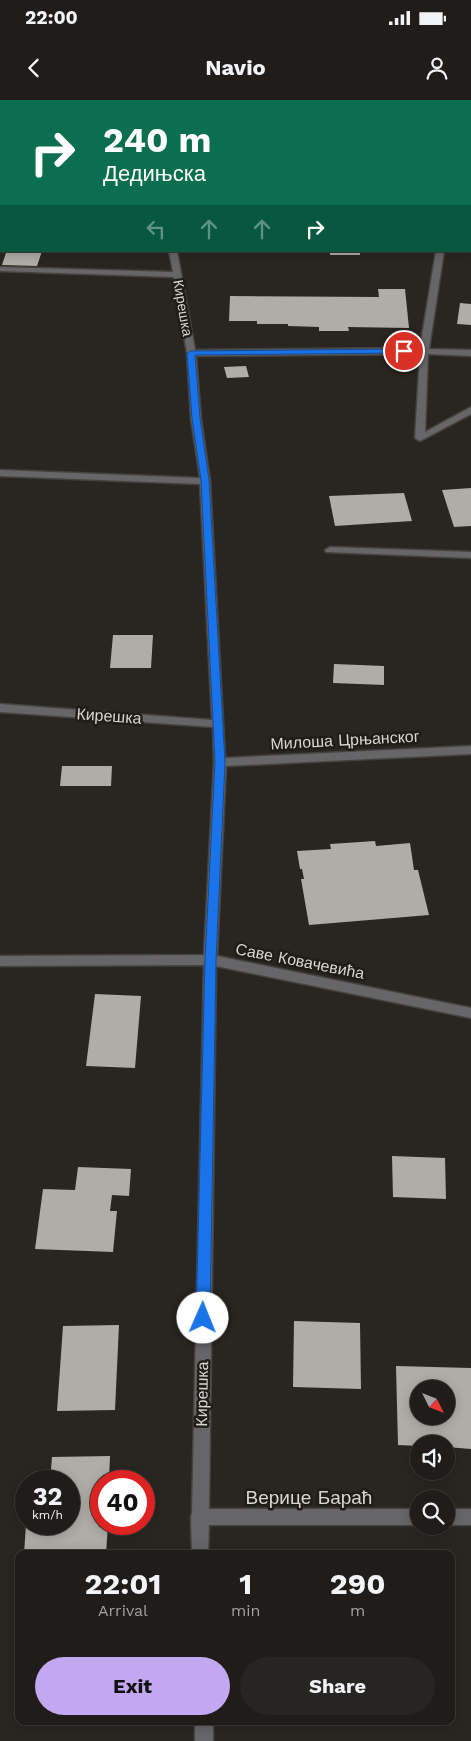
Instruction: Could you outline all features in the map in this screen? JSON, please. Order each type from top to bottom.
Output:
[{"type":"street","name":"Кирешка","points":[[173,252],[191,353],[196,418],[205,480],[220,762],[210,960],[200,1550]]},
{"type":"street","points":[[440,252],[424,351],[420,438],[471,410]]},
{"type":"street","points":[[0,269],[178,276]]},
{"type":"street","points":[[191,353],[424,351],[471,353]]},
{"type":"street","points":[[0,473],[205,480]]},
{"type":"street","points":[[330,550],[471,555]]},
{"type":"street","name":"Кирешка","points":[[0,708],[218,724]]},
{"type":"street","name":"Милоша Црњанског","points":[[220,762],[471,750]]},
{"type":"street","name":"Саве Ковачевића","points":[[0,961],[210,960],[471,1013]]},
{"type":"street","name":"Верице Бараћ","points":[[199,1517],[410,1517]]},
{"type":"street","points":[[455,1517],[471,1517]]},
{"type":"street","points":[[204,1725],[204,1741]]},
{"type":"building","points":[[4,252],[42,252],[37,266],[2,265],[6,253]]},
{"type":"building","points":[[330,252],[360,252],[360,255],[330,255]]},
{"type":"building","points":[[378,289],[405,289],[409,328],[348,327],[349,331],[319,331],[319,327],[257,324],[257,321],[229,321],[230,296],[379,297]]},
{"type":"building","points":[[460,303],[471,304],[471,325],[457,324]]},
{"type":"building","points":[[246,366],[249,377],[227,378],[224,367]]},
{"type":"building","points":[[471,488],[471,526],[454,527],[442,490]]},
{"type":"building","points":[[404,493],[412,521],[335,526],[329,496]]},
{"type":"building","points":[[113,635],[153,635],[151,668],[110,668]]},
{"type":"building","points":[[334,664],[384,666],[384,685],[333,683]]},
{"type":"building","points":[[62,766],[112,766],[111,786],[60,786]]},
{"type":"building","points":[[375,841],[376,846],[410,843],[414,870],[418,870],[429,915],[309,925],[301,879],[304,879],[297,851],[331,849],[330,844]]},
{"type":"building","points":[[95,994],[141,996],[135,1068],[86,1066]]},
{"type":"building","points":[[392,1156],[445,1158],[446,1199],[393,1197]]},
{"type":"building","points":[[78,1167],[131,1169],[129,1196],[112,1195],[110,1211],[117,1211],[113,1252],[35,1249],[43,1189],[75,1190]]},
{"type":"building","points":[[294,1321],[360,1323],[361,1389],[293,1387]]},
{"type":"building","points":[[119,1325],[115,1410],[57,1411],[63,1326]]},
{"type":"building","points":[[396,1366],[471,1368],[471,1449],[455,1448],[455,1435],[410,1435],[410,1446],[398,1445]]},
{"type":"building","points":[[110,1456],[109,1470],[90,1470],[90,1535],[107,1535],[106,1550],[24,1550],[25,1535],[80,1535],[80,1470],[51,1470],[52,1457]]},
{"type":"route","points":[[203,1318],[210,960],[220,762],[205,480],[196,418],[191,353],[404,351]]}]
